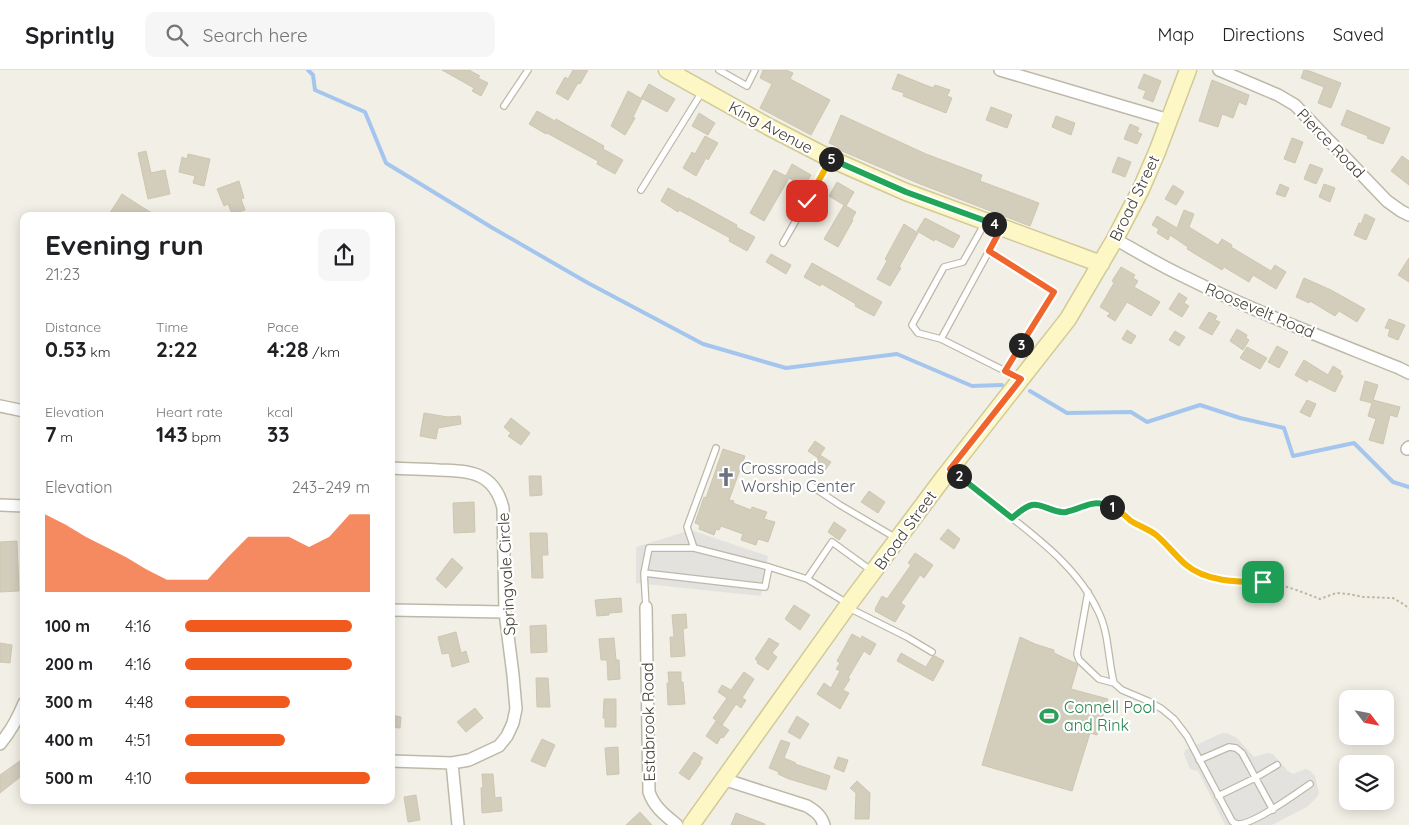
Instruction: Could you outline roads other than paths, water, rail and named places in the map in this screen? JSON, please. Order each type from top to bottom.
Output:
[{"type":"main road","name":"King Avenue","points":[[668,70],[769,127],[831,159],[906,192],[1101,264]]},
{"type":"main road","name":"Broad Street","points":[[691,825],[848,606],[950,469],[1068,319],[1115,239],[1149,171],[1188,70]]},
{"type":"street","points":[[1000,70],[1046,82],[1169,120]]},
{"type":"street","name":"Pierce Road","points":[[1219,70],[1278,95],[1296,105],[1387,201],[1409,214]]},
{"type":"street","name":"Roosevelt Road","points":[[1115,239],[1174,272],[1239,302],[1409,373]]},
{"type":"street","points":[[0,406],[20,410]]},
{"type":"street","name":"Springvale Circle","points":[[395,468],[475,473],[484,478],[500,494],[503,508],[505,612],[516,709],[507,736],[499,746],[469,760],[452,763],[395,761]]},
{"type":"street","points":[[0,505],[20,506]]},
{"type":"street","name":"Estabrook Road","points":[[646,607],[649,792],[652,801],[659,810],[677,825]]},
{"type":"street","points":[[395,610],[505,612]]},
{"type":"street","points":[[0,744],[20,711]]},
{"type":"street","points":[[452,763],[458,825]]},
{"type":"street","points":[[723,779],[806,806],[816,811],[824,825]]},
{"type":"lane","points":[[504,106],[528,70]]},
{"type":"lane","points":[[719,70],[747,86],[755,70]]},
{"type":"lane","points":[[642,190],[704,90]]},
{"type":"lane","points":[[783,243],[831,159]]},
{"type":"lane","points":[[986,221],[963,262],[944,267],[912,325],[918,333],[941,339],[1021,379]]},
{"type":"lane","points":[[941,339],[1002,227]]},
{"type":"lane","points":[[989,251],[1054,292],[1005,371]]},
{"type":"lane","points":[[694,548],[688,527],[716,448]]},
{"type":"lane","points":[[950,469],[1050,551],[1073,573],[1088,592],[1100,614],[1105,630],[1114,684]]},
{"type":"lane","points":[[810,485],[898,539]]},
{"type":"lane","points":[[807,579],[832,542],[874,572]]},
{"type":"lane","points":[[646,607],[644,573],[649,548],[694,548],[769,567],[807,579],[848,606],[932,652]]},
{"type":"lane","points":[[644,573],[766,587],[769,567]]},
{"type":"lane","points":[[1088,592],[1077,654],[1079,660],[1099,678],[1148,701],[1174,719],[1187,736],[1232,821],[1237,824],[1244,824],[1273,810],[1310,784]]},
{"type":"lane","points":[[1199,760],[1228,747],[1236,748],[1242,753],[1273,810]]},
{"type":"lane","points":[[1218,796],[1277,765]]},
{"type":"waterway","points":[[308,70],[313,75],[315,90],[365,112],[386,163],[588,283],[703,344],[786,368],[897,354],[972,386],[1002,385]]},
{"type":"waterway","points":[[1030,391],[1067,413],[1131,412],[1147,422],[1200,405],[1240,418],[1284,428],[1293,456],[1354,443],[1393,482],[1409,487]]},
{"type":"place","name":"Crossroads Worship Center","points":[[726,477]]},
{"type":"place","name":"Connell Pool and Rink","points":[[1049,716]]}]
